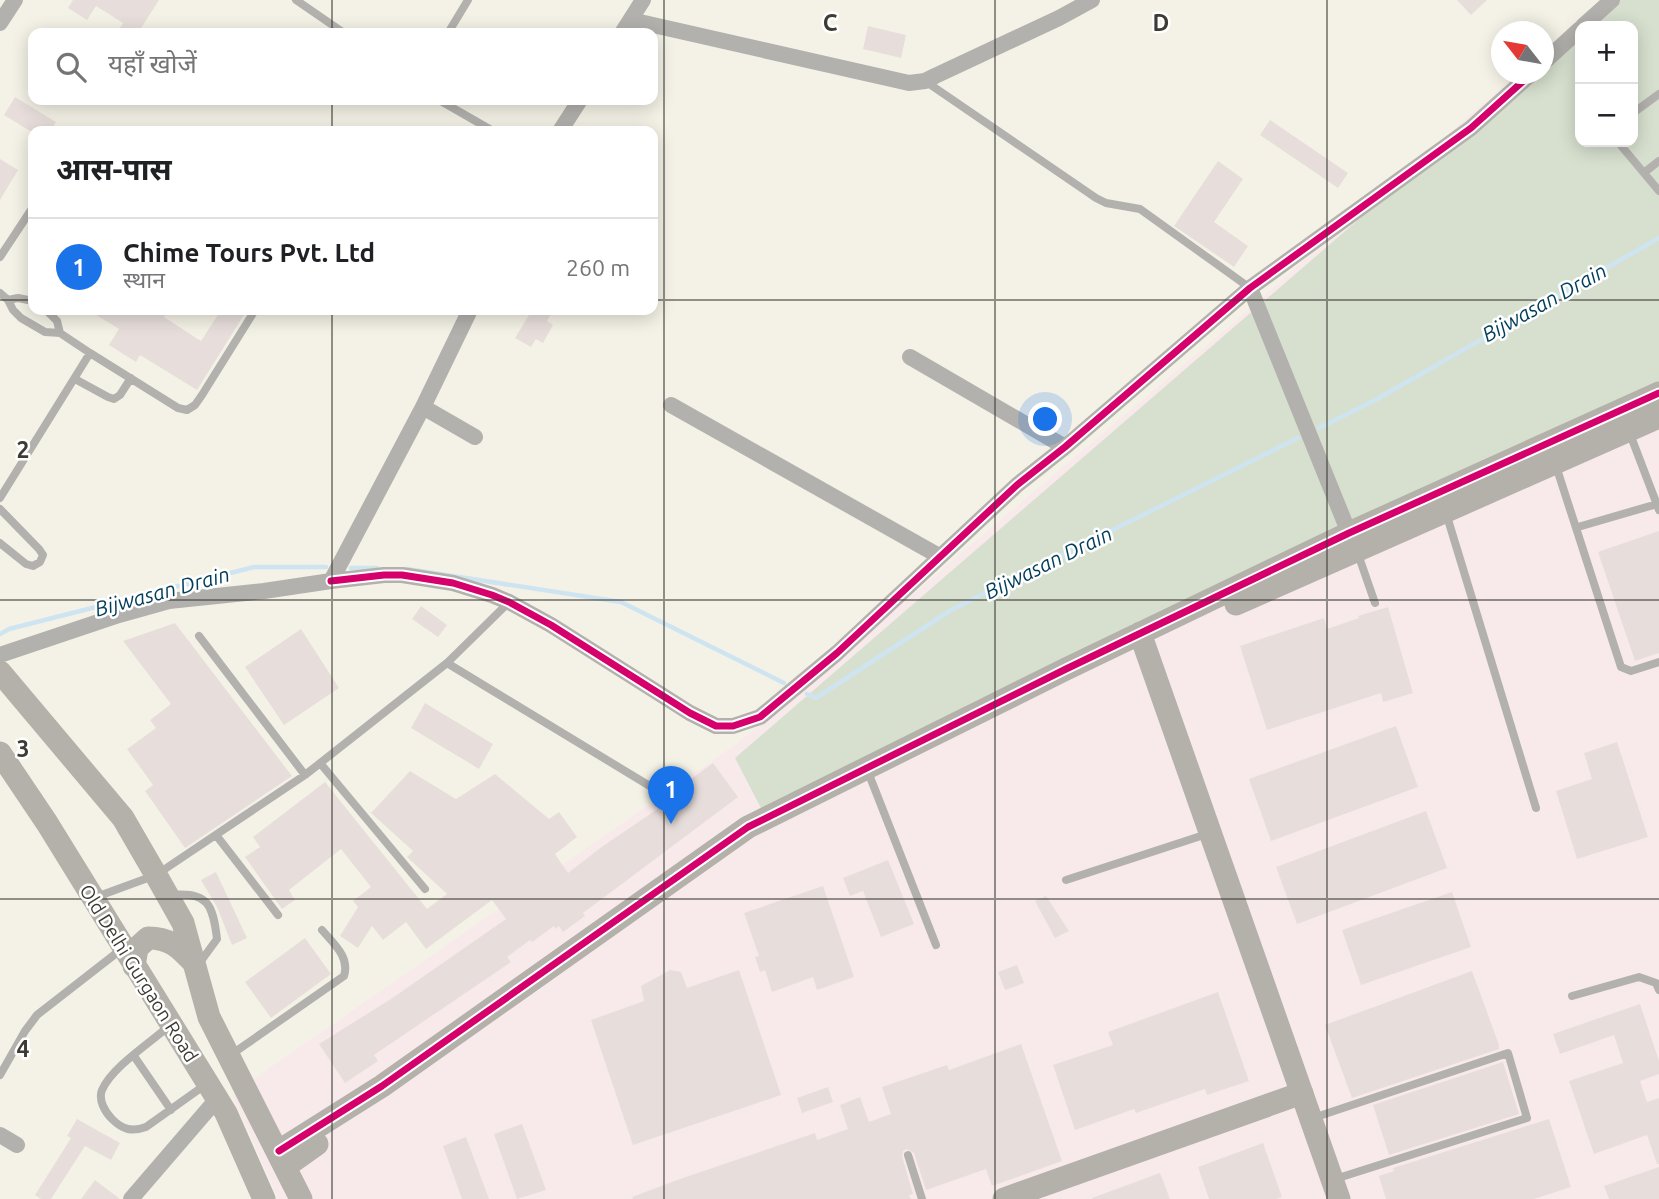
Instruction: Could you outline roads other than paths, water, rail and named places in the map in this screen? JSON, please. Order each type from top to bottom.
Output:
[{"type":"street","points":[[0,23],[15,0]]},
{"type":"street","points":[[626,27],[643,0]]},
{"type":"street","points":[[658,33],[897,82],[925,81],[1092,0]]},
{"type":"street","points":[[1590,21],[1612,0]]},
{"type":"street","points":[[1554,53],[1575,34]]},
{"type":"street","points":[[0,655],[118,615],[169,601],[384,575],[424,578],[453,583],[509,602],[551,625],[690,713],[716,726],[733,726],[760,717],[827,662],[1017,485],[1250,288],[1462,134],[1520,84]]},
{"type":"street","points":[[563,126],[577,105]]},
{"type":"street","points":[[1250,288],[1353,542]]},
{"type":"street","points":[[331,581],[423,407],[468,315]]},
{"type":"street","points":[[910,357],[1065,447]]},
{"type":"street","points":[[282,1159],[748,827],[1142,639],[1353,542],[1659,393]]},
{"type":"street","points":[[671,405],[939,556]]},
{"type":"street","points":[[423,407],[475,438]]},
{"type":"street","points":[[1353,542],[1445,511],[1659,417]]},
{"type":"street","points":[[282,1159],[745,842],[794,814],[1142,639]]},
{"type":"street","points":[[1142,639],[1336,1189]]},
{"type":"street","name":"Old Delhi Gurgaon Road","points":[[0,672],[123,818],[156,874],[183,923],[209,1017],[301,1199]]},
{"type":"street","name":"Old Delhi Gurgaon Road","points":[[0,753],[47,823],[226,1113],[264,1199]]},
{"type":"street","points":[[129,957],[148,938],[163,938],[176,944],[195,966]]},
{"type":"street","points":[[131,1199],[212,1091]]},
{"type":"street","points":[[1004,1199],[1047,1188],[1302,1093]]},
{"type":"street","points":[[0,1135],[18,1145]]},
{"type":"lane","points":[[296,0],[337,28]]},
{"type":"lane","points":[[451,28],[468,0]]},
{"type":"lane","points":[[925,81],[1096,198],[1106,203],[1131,206],[1150,215],[1250,288]]},
{"type":"lane","points":[[1638,109],[1659,94]]},
{"type":"lane","points":[[448,105],[484,126]]},
{"type":"lane","points":[[1622,147],[1659,191]]},
{"type":"lane","points":[[1645,172],[1659,161]]},
{"type":"lane","points":[[0,257],[28,215]]},
{"type":"lane","points":[[0,293],[21,318],[45,332],[60,333],[178,408],[187,410],[195,405],[202,395],[252,315]]},
{"type":"lane","points":[[8,300],[28,300]]},
{"type":"lane","points":[[51,315],[57,321],[60,333]]},
{"type":"lane","points":[[0,498],[90,353]]},
{"type":"lane","points":[[75,379],[114,399],[131,379]]},
{"type":"lane","points":[[1578,527],[1658,507],[1629,432]]},
{"type":"lane","points":[[1555,463],[1578,527],[1621,667],[1631,671],[1659,662]]},
{"type":"lane","points":[[0,509],[43,555],[40,562],[33,566],[26,564],[4,546],[0,556]]},
{"type":"lane","points":[[1445,511],[1536,808]]},
{"type":"lane","points":[[1353,542],[1375,603]]},
{"type":"lane","points":[[92,898],[156,874],[305,775],[447,663],[509,602]]},
{"type":"lane","points":[[199,636],[305,775]]},
{"type":"lane","points":[[447,663],[658,791]]},
{"type":"lane","points":[[320,763],[425,889]]},
{"type":"lane","points":[[870,777],[936,945]]},
{"type":"lane","points":[[1066,880],[1210,833]]},
{"type":"lane","points":[[216,835],[278,915]]},
{"type":"lane","points":[[168,896],[192,893],[204,901],[214,918],[217,939],[195,966]]},
{"type":"lane","points":[[229,1056],[344,976],[347,967],[344,957],[322,930]]},
{"type":"lane","points":[[0,1075],[37,1015],[129,957]]},
{"type":"lane","points":[[1572,996],[1639,976],[1656,984],[1659,990]]},
{"type":"lane","points":[[171,1025],[113,1074],[101,1092],[102,1104],[108,1114],[128,1130],[136,1131],[171,1110],[212,1091]]},
{"type":"lane","points":[[1311,1119],[1508,1053],[1527,1118],[1336,1189]]},
{"type":"lane","points":[[134,1056],[171,1110]]},
{"type":"lane","points":[[908,1155],[922,1199]]},
{"type":"waterway","name":"Bijwasan Drain","points":[[1319,428],[1379,398],[1659,238]]},
{"type":"waterway","name":"Bijwasan Drain","points":[[807,694],[816,698],[951,610],[1298,438]]},
{"type":"waterway","name":"Bijwasan Drain","points":[[0,634],[9,629],[254,567],[326,567]]},
{"type":"waterway","name":"Bijwasan Drain","points":[[351,568],[377,568]]},
{"type":"waterway","name":"Bijwasan Drain","points":[[407,569],[621,602],[784,683]]},
{"type":"place","name":"Chime Tours Pvt. Ltd","points":[[671,824]]}]
